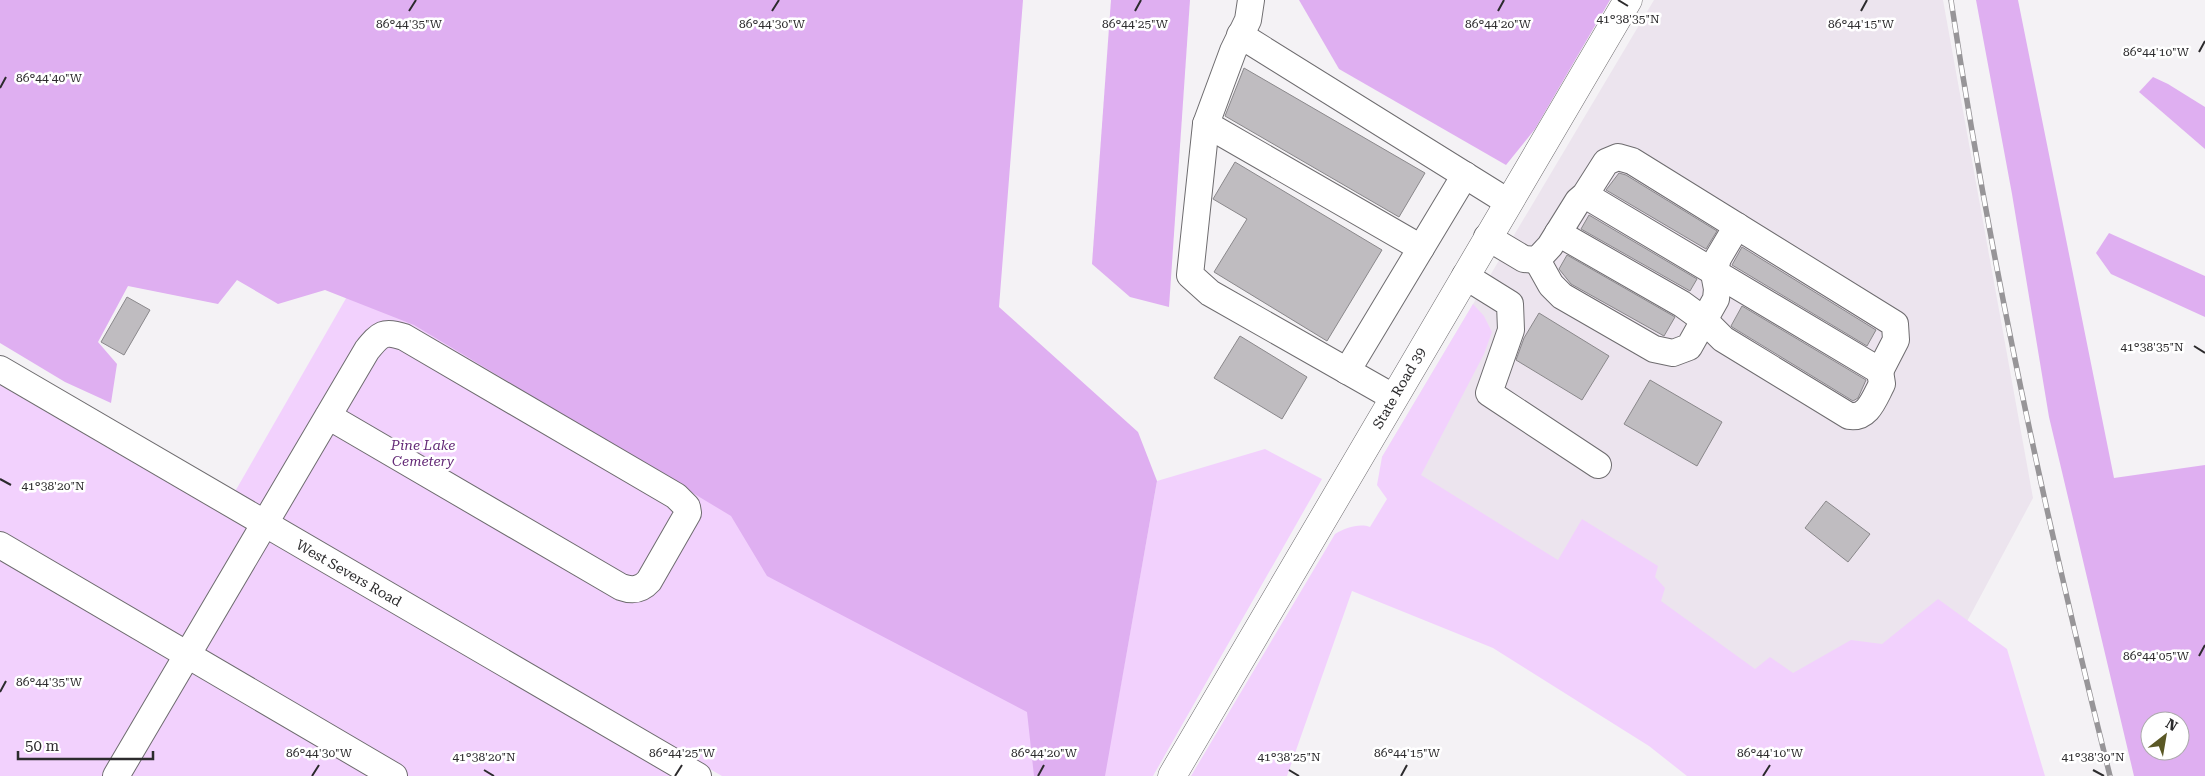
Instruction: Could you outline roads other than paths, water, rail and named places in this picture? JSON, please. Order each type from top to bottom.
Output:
[{"type":"main road","name":"State Road 39","points":[[1172,776],[1464,276],[1628,0]]},
{"type":"street","points":[[1251,0],[1248,20],[1217,90],[1206,124],[1190,275],[1210,292],[1393,398]]},
{"type":"street","points":[[1240,35],[1508,202]]},
{"type":"street","points":[[1206,124],[1421,248]]},
{"type":"street","points":[[1537,260],[1558,233],[1578,200],[1585,195],[1606,162],[1618,157],[1632,161],[1895,324],[1896,340],[1880,371],[1882,384],[1864,414],[1857,417],[1849,416],[1723,339],[1704,320],[1682,304],[1558,233]]},
{"type":"street","points":[[1347,371],[1465,175]]},
{"type":"street","points":[[1585,195],[1880,371]]},
{"type":"street","points":[[1537,260],[1552,285],[1562,296],[1654,349],[1673,353],[1689,347],[1716,299],[1717,289],[1714,273],[1718,258],[1737,226]]},
{"type":"street","points":[[1487,237],[1524,259],[1537,260]]},
{"type":"street","points":[[1464,276],[1510,304],[1511,330],[1489,393],[1598,465]]},
{"type":"street","points":[[116,776],[188,655],[328,416],[367,350],[378,336],[392,333],[404,337],[676,496],[687,507],[688,514],[649,582],[644,587],[630,590],[621,587],[328,416]]},
{"type":"street","name":"West Severs Road","points":[[0,369],[698,776]]},
{"type":"street","points":[[0,545],[394,776]]},
{"type":"railway","points":[[1951,0],[1983,195],[2021,390],[2086,680],[2110,776]]},
{"type":"park label","name":"Pine Lake Cemetery","points":[[423,454]]}]
